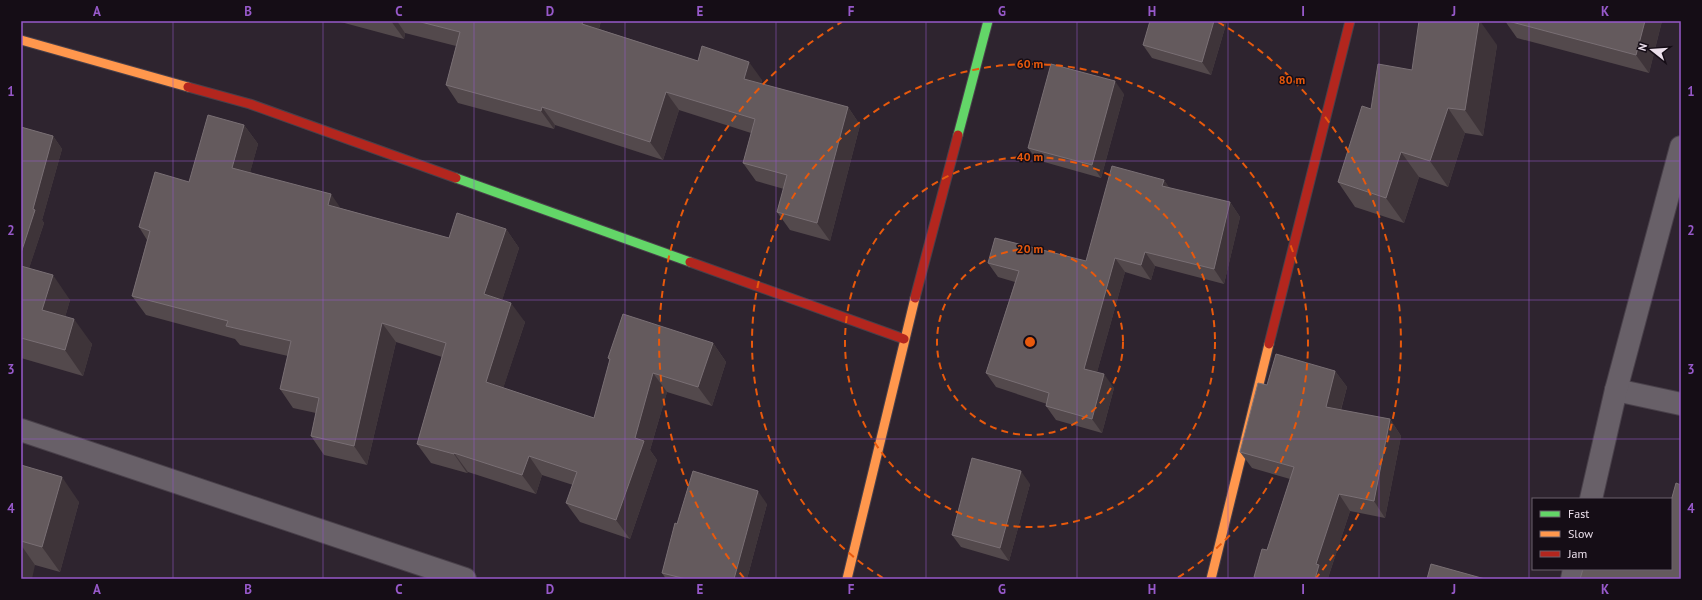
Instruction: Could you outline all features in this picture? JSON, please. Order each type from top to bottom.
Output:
[{"type":"street","points":[[847,579],[904,339],[988,21]]},
{"type":"street","points":[[1211,579],[1350,21]]},
{"type":"street","points":[[21,40],[250,104],[904,339]]},
{"type":"street","points":[[1590,498],[1616,390],[1681,147]]},
{"type":"street","points":[[1616,390],[1681,404]]},
{"type":"street","points":[[21,430],[465,579]]},
{"type":"building","points":[[417,21],[583,21],[582,24],[698,61],[702,46],[749,62],[744,79],[848,107],[817,223],[777,212],[787,175],[743,163],[755,119],[666,92],[650,142],[542,107],[541,111],[446,85],[460,32]]},
{"type":"building","points":[[1150,21],[1214,21],[1202,62],[1143,45]]},
{"type":"building","points":[[1419,21],[1479,21],[1465,110],[1448,108],[1430,161],[1401,152],[1386,198],[1338,182],[1362,106],[1371,109],[1378,64],[1412,70]]},
{"type":"building","points":[[1508,21],[1645,21],[1636,55]]},
{"type":"building","points":[[1051,64],[1115,81],[1092,165],[1028,148]]},
{"type":"building","points":[[208,115],[244,125],[232,168],[331,194],[328,205],[449,238],[457,213],[506,229],[484,294],[511,303],[486,382],[594,418],[610,359],[608,358],[623,314],[713,343],[698,387],[653,373],[635,438],[644,441],[616,520],[566,503],[577,472],[529,456],[522,475],[454,453],[417,444],[446,343],[382,323],[354,446],[311,436],[319,398],[280,389],[291,341],[226,326],[228,321],[132,296],[150,231],[139,227],[155,172],[189,182]]},
{"type":"building","points":[[21,127],[53,136],[33,209],[35,210],[21,253]]},
{"type":"building","points":[[1112,166],[1164,180],[1162,186],[1230,202],[1214,269],[1145,252],[1141,265],[1115,258],[1084,369],[1104,374],[1092,419],[1046,406],[1049,393],[986,373],[1019,271],[988,263],[995,238],[1086,261]]},
{"type":"building","points":[[21,266],[53,275],[42,310],[74,319],[65,350],[21,338]]},
{"type":"building","points":[[1276,354],[1335,371],[1326,407],[1390,419],[1374,501],[1339,494],[1316,564],[1319,565],[1315,579],[1256,579],[1254,577],[1262,549],[1267,550],[1294,467],[1240,452],[1258,383],[1267,385]]},
{"type":"building","points":[[972,458],[1021,471],[1000,548],[952,535]]},
{"type":"building","points":[[21,465],[62,477],[42,547],[21,541]]},
{"type":"building","points":[[693,471],[758,491],[734,579],[686,579],[662,573],[675,523],[677,524]]},
{"type":"building","points":[[1676,483],[1681,485],[1681,579],[1580,579],[1583,570],[1672,570],[1672,498]]},
{"type":"building","points":[[1431,564],[1485,579],[1427,579]]},
{"type":"traffic: fast","points":[[958,135],[988,21]]},
{"type":"traffic: fast","points":[[456,178],[690,262]]},
{"type":"traffic: slow","points":[[21,40],[188,87]]},
{"type":"traffic: slow","points":[[847,579],[915,298]]},
{"type":"traffic: slow","points":[[1211,579],[1269,344]]},
{"type":"traffic: jam","points":[[1269,344],[1350,21]]},
{"type":"traffic: jam","points":[[188,87],[250,104],[456,178]]},
{"type":"traffic: jam","points":[[915,298],[958,135]]},
{"type":"traffic: jam","points":[[690,262],[904,339]]}]
